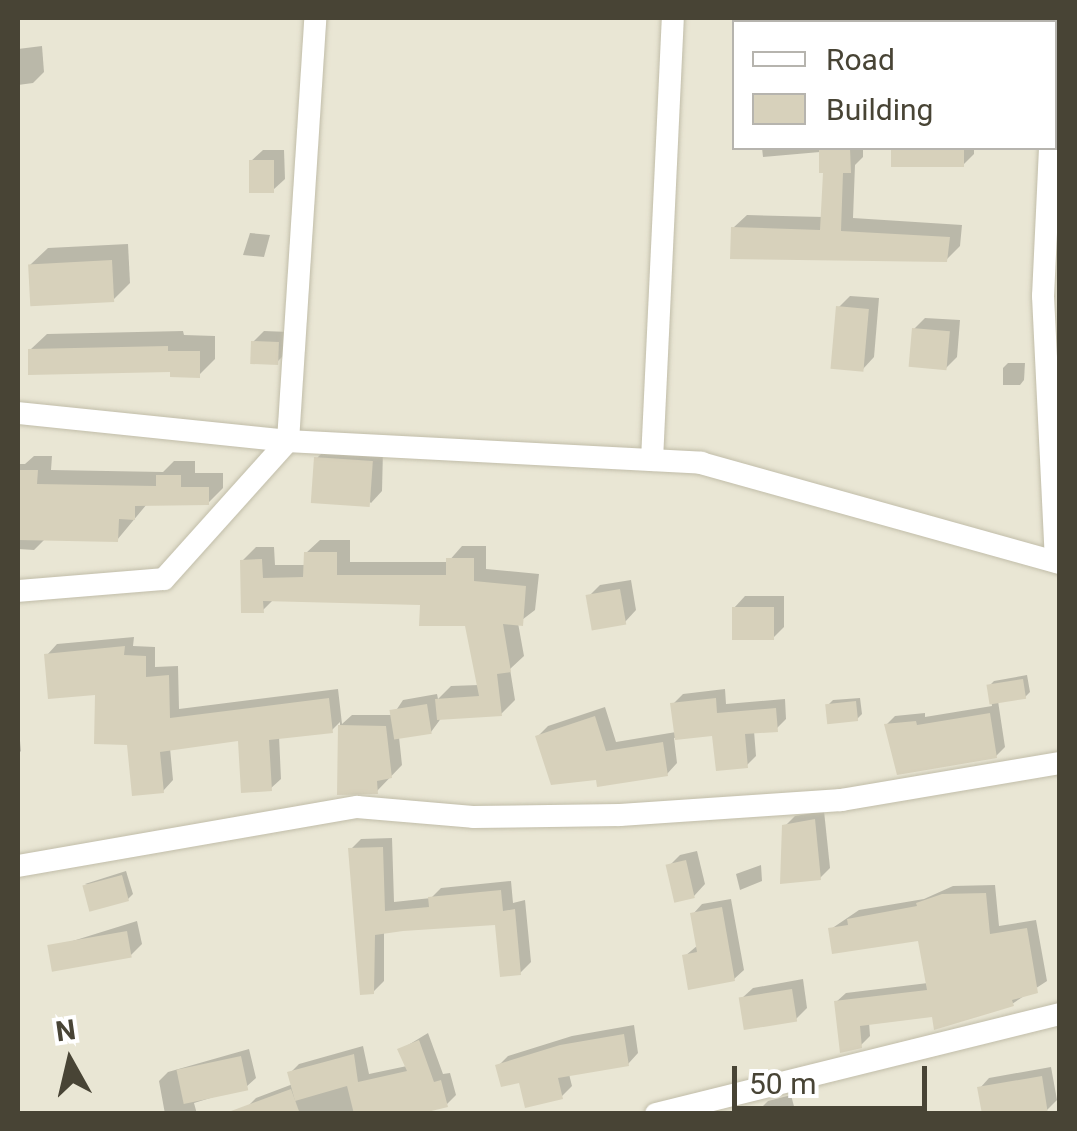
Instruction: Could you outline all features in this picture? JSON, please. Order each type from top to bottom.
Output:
[{"type":"street","points":[[18,592],[164,579],[288,441],[315,18]]},
{"type":"street","points":[[652,460],[673,18]]},
{"type":"street","points":[[18,414],[288,441],[701,463],[1058,562],[1043,296],[1050,150]]},
{"type":"street","points":[[18,866],[357,806],[474,817],[620,815],[841,800],[1060,762]]},
{"type":"street","points":[[656,1114],[1060,1014]]},
{"type":"shaded area","points":[[18,18],[1059,18],[1059,1113],[18,1113]]},
{"type":"building","points":[[819,150],[850,150],[851,173],[843,173],[841,231],[950,237],[947,262],[730,259],[731,227],[820,230],[823,173],[819,173]]},
{"type":"building","points":[[891,150],[964,150],[964,167],[891,167]]},
{"type":"building","points":[[249,160],[274,160],[274,193],[249,193]]},
{"type":"building","points":[[112,260],[114,302],[30,306],[28,264]]},
{"type":"building","points":[[836,306],[869,309],[863,372],[831,369]]},
{"type":"building","points":[[912,328],[950,331],[946,370],[909,367]]},
{"type":"building","points":[[251,341],[279,342],[278,365],[250,364]]},
{"type":"building","points":[[168,346],[168,351],[200,351],[200,378],[170,377],[170,372],[28,375],[28,349]]},
{"type":"building","points":[[314,457],[373,461],[370,507],[311,503]]},
{"type":"building","points":[[18,470],[38,470],[37,484],[156,486],[156,475],[181,475],[181,487],[209,487],[209,505],[135,506],[135,520],[119,519],[118,542],[18,540]]},
{"type":"building","points":[[304,552],[337,552],[337,575],[446,575],[446,558],[474,558],[474,581],[526,586],[523,626],[503,624],[511,672],[497,674],[502,716],[437,720],[435,699],[479,696],[465,626],[419,626],[420,605],[263,601],[264,613],[241,613],[240,560],[262,559],[263,578],[303,577]]},
{"type":"building","points":[[620,589],[626,624],[592,631],[586,595]]},
{"type":"building","points":[[732,607],[774,607],[774,640],[732,640]]},
{"type":"building","points":[[125,646],[124,655],[146,656],[146,677],[169,675],[170,718],[329,698],[333,733],[269,740],[272,791],[241,793],[238,741],[160,752],[164,793],[132,796],[127,745],[94,744],[95,695],[48,699],[44,654]]},
{"type":"building","points":[[1023,679],[1026,699],[990,705],[986,685]]},
{"type":"building","points":[[716,698],[717,713],[776,708],[778,732],[745,734],[748,768],[716,771],[712,736],[675,740],[670,703]]},
{"type":"building","points":[[856,701],[858,721],[827,724],[825,704]]},
{"type":"building","points":[[427,704],[432,734],[394,740],[389,710]]},
{"type":"building","points":[[990,713],[997,758],[897,775],[884,724],[916,721],[917,725]]},
{"type":"building","points":[[595,716],[606,751],[663,742],[668,776],[597,787],[596,780],[551,785],[535,736]]},
{"type":"building","points":[[338,725],[386,726],[392,778],[377,781],[378,794],[337,795]]},
{"type":"building","points":[[815,819],[821,880],[780,884],[782,825]]},
{"type":"building","points":[[383,847],[385,911],[429,907],[428,897],[501,890],[503,911],[515,909],[521,975],[500,977],[495,925],[403,931],[375,935],[374,994],[360,995],[348,848]]},
{"type":"building","points":[[686,860],[695,898],[674,903],[666,865]]},
{"type":"building","points":[[122,875],[129,901],[89,912],[82,886]]},
{"type":"building","points":[[986,893],[990,934],[1027,928],[1038,993],[1012,1000],[1014,1006],[934,1030],[932,1017],[860,1026],[862,1048],[840,1053],[834,1001],[927,990],[918,941],[832,954],[828,928],[848,925],[847,919],[917,906],[916,903],[942,894]]},
{"type":"building","points":[[722,907],[735,981],[688,990],[682,955],[697,952],[690,913]]},
{"type":"building","points":[[127,931],[132,958],[52,972],[47,945]]},
{"type":"building","points":[[792,989],[797,1022],[744,1030],[739,997]]},
{"type":"building","points":[[624,1034],[629,1066],[558,1078],[563,1099],[525,1108],[519,1083],[501,1087],[495,1065],[560,1045]]},
{"type":"building","points":[[419,1040],[434,1082],[441,1080],[448,1107],[419,1114],[354,1114],[347,1086],[295,1101],[287,1072],[354,1054],[358,1082],[407,1071],[397,1049]]},
{"type":"building","points":[[241,1056],[248,1090],[184,1104],[176,1070]]},
{"type":"building","points":[[1042,1076],[1048,1114],[982,1114],[977,1087]]},
{"type":"building","points":[[291,1089],[300,1114],[231,1114],[231,1111]]}]
